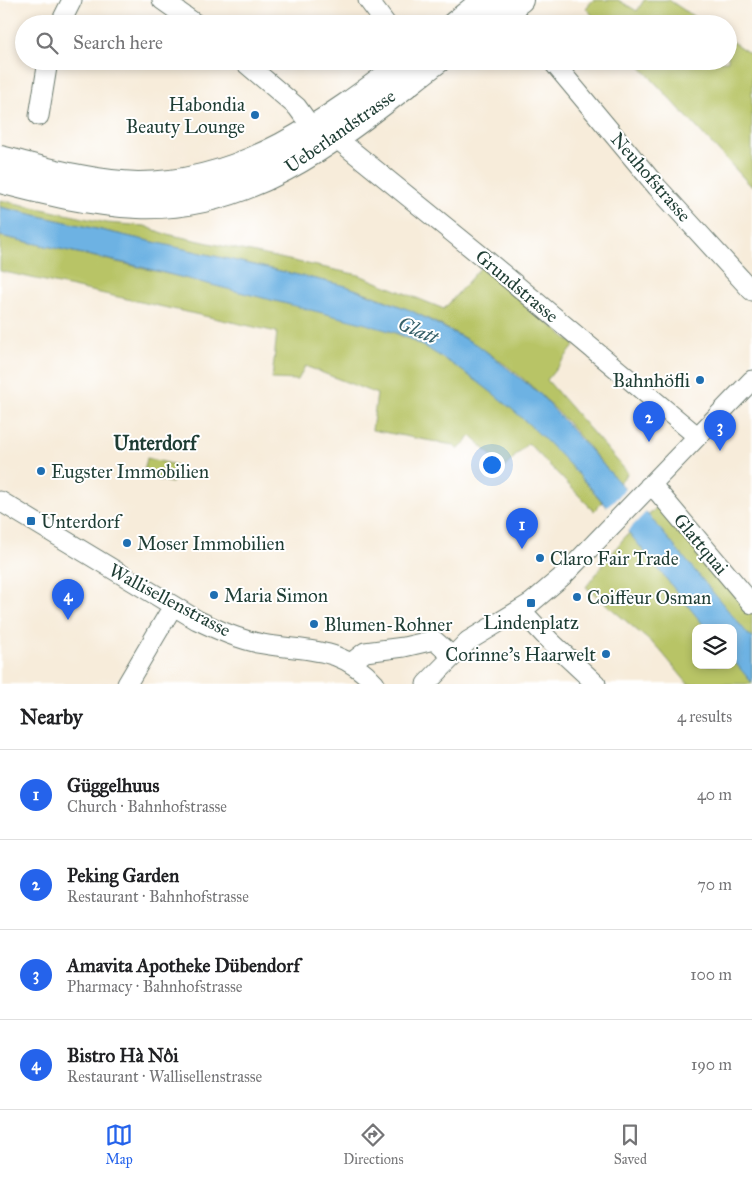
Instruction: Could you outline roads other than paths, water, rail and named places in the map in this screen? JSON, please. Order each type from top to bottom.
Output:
[{"type":"main road","points":[[465,15],[484,0]]},
{"type":"main road","points":[[502,15],[513,8]]},
{"type":"main road","name":"Ueberlandstrasse","points":[[0,158],[98,180],[139,184],[223,172],[270,152],[313,129],[394,70]]},
{"type":"main road","name":"Ueberlandstrasse","points":[[0,181],[96,202],[139,206],[173,205],[227,194],[276,175],[341,142],[427,70]]},
{"type":"street","points":[[64,15],[72,0]]},
{"type":"street","points":[[162,0],[184,15]]},
{"type":"street","points":[[368,0],[379,15]]},
{"type":"street","points":[[39,116],[47,70]]},
{"type":"street","points":[[254,70],[298,107],[313,129]]},
{"type":"street","name":"Neuhofstrasse","points":[[560,70],[657,187],[752,291]]},
{"type":"street","name":"Grundstrasse","points":[[341,142],[697,436]]},
{"type":"street","points":[[426,684],[452,656],[480,632],[521,610],[554,584],[752,380]]},
{"type":"street","name":"Glattquai","points":[[646,489],[658,492],[752,604]]},
{"type":"street","name":"Wallisellenstrasse","points":[[2,505],[173,606],[222,632],[261,644],[328,652],[351,663],[375,684]]},
{"type":"street","points":[[127,684],[173,606]]},
{"type":"street","points":[[521,610],[550,641],[596,684]]},
{"type":"street","points":[[351,663],[365,652],[404,647],[441,638],[452,656]]},
{"type":"water","name":"Glatt","points":[[0,207],[346,286],[410,310],[479,346],[539,393],[650,517],[752,639],[752,683],[737,665],[737,624],[703,624],[622,524],[562,457],[497,397],[439,355],[399,334],[366,324],[129,264],[0,236]]},
{"type":"place","name":"Habondia Beauty Lounge","points":[[255,115]]},
{"type":"place","name":"Bahnhöfli","points":[[700,380]]},
{"type":"place","name":"Peking Garden","points":[[649,442]]},
{"type":"place","name":"Amavita Apotheke Dübendorf","points":[[720,451]]},
{"type":"place","name":"Eugster Immobilien","points":[[41,471]]},
{"type":"place","name":"Unterdorf","points":[[31,521]]},
{"type":"place","name":"Moser Immobilien","points":[[127,543]]},
{"type":"place","name":"Güggelhuus","points":[[522,549]]},
{"type":"place","name":"Claro Fair Trade","points":[[540,558]]},
{"type":"place","name":"Maria Simon","points":[[214,595]]},
{"type":"place","name":"Coiffeur Osman","points":[[577,597]]},
{"type":"place","name":"Lindenplatz","points":[[531,603]]},
{"type":"place","name":"Bistro Hà Nôi","points":[[68,620]]},
{"type":"place","name":"Blumen-Rohner","points":[[314,624]]},
{"type":"place","name":"Corinne's Haarwelt","points":[[606,654]]},
{"type":"district","name":"Unterdorf","points":[[155,443]]}]
